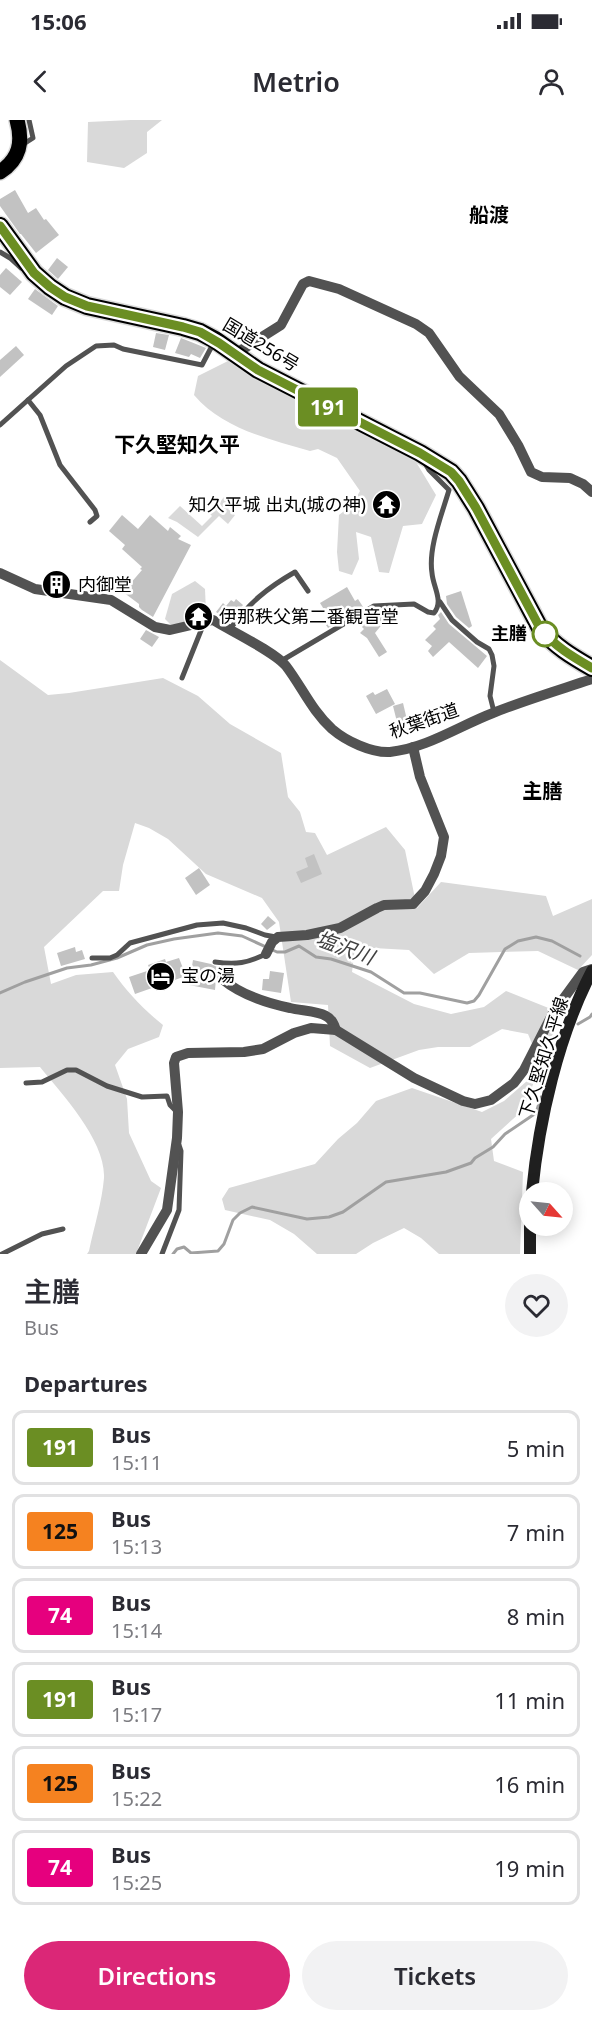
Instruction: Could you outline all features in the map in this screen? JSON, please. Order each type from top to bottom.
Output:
[{"type":"highway","name":"国道256号","points":[[0,226],[15,249],[37,275],[58,292],[87,306],[183,327],[214,340],[258,370],[440,464],[459,481],[540,628],[565,652],[592,668]]},
{"type":"main road","points":[[0,172],[10,165],[21,146],[21,134],[17,120]]},
{"type":"main road","name":"下久堅知久平線","points":[[533,1182],[546,1098],[568,1030],[592,970]]},
{"type":"main road","points":[[530,1236],[530,1254]]},
{"type":"street","points":[[235,354],[282,324],[303,284],[309,281],[339,289],[416,324],[429,333],[459,376],[499,414],[531,472],[542,477],[570,478],[583,484],[592,492]]},
{"type":"street","name":"秋葉街道","points":[[0,573],[35,589],[111,600],[155,627],[170,630],[213,620],[281,661],[310,705],[332,728],[344,737],[378,751],[390,752],[413,747],[439,738],[494,712],[592,679]]},
{"type":"street","points":[[266,954],[275,939],[340,928],[384,905],[413,904],[425,891],[441,856],[444,837],[420,777],[413,747]]},
{"type":"street","points":[[219,966],[222,979],[231,986],[247,994],[289,1008],[320,1013],[329,1017],[336,1030]]},
{"type":"street","points":[[141,1254],[167,1210],[177,1138],[178,1112],[174,1063],[176,1057],[188,1053],[244,1052],[263,1049],[294,1033],[311,1028],[336,1030],[414,1078],[463,1101],[475,1104],[491,1100],[514,1083],[524,1070],[553,1013],[583,972],[592,970]]},
{"type":"lane","points":[[21,146],[33,138],[29,120]]},
{"type":"lane","points":[[0,252],[31,276],[37,275]]},
{"type":"lane","points":[[0,425],[66,366],[96,346],[114,345],[123,349],[202,365],[214,340]]},
{"type":"lane","points":[[28,400],[40,415],[60,465],[95,510],[97,516],[90,522]]},
{"type":"lane","points":[[420,453],[429,470],[449,490],[431,557],[432,573],[440,602],[460,628],[489,649],[494,666],[490,696],[494,712]]},
{"type":"lane","points":[[229,630],[268,587],[295,572],[308,591]]},
{"type":"lane","points":[[281,661],[374,606],[414,604],[428,612],[435,613],[440,602]]},
{"type":"lane","points":[[182,678],[204,623]]},
{"type":"lane","points":[[92,958],[110,958],[130,944],[197,925],[222,923],[246,928],[275,939]]},
{"type":"lane","points":[[219,966],[248,963],[266,954]]},
{"type":"lane","points":[[26,1083],[42,1082],[67,1070],[76,1070],[107,1086],[142,1097],[167,1096],[170,1105],[178,1112]]},
{"type":"lane","points":[[162,1254],[179,1210],[181,1152],[177,1138]]},
{"type":"lane","points":[[2,1254],[42,1234],[63,1229]]},
{"type":"shaded area","points":[[162,120],[147,132],[147,153],[124,168],[87,162],[88,122]]},
{"type":"shaded area","points":[[232,359],[318,410],[416,462],[436,495],[422,524],[403,526],[389,573],[379,572],[371,537],[356,532],[359,559],[352,575],[339,571],[337,552],[339,515],[352,505],[360,491],[337,458],[318,449],[310,451],[247,431],[219,416],[194,395],[198,376]]},
{"type":"shaded area","points":[[224,497],[231,506],[228,509],[235,515],[228,524],[219,516],[198,537],[168,518],[180,506],[202,526],[212,516],[210,514]]},
{"type":"shaded area","points":[[195,581],[205,589],[206,612],[197,621],[171,625],[165,619],[172,594]]},
{"type":"shaded area","points":[[0,660],[48,695],[163,678],[198,696],[230,724],[281,753],[288,797],[300,812],[306,832],[315,833],[327,855],[386,827],[405,850],[417,908],[441,882],[546,896],[553,916],[592,899],[592,955],[578,970],[538,951],[469,953],[434,974],[409,950],[355,947],[352,972],[414,1004],[451,1014],[484,1007],[506,991],[561,1013],[523,1110],[491,1139],[494,1161],[523,1172],[523,1182],[519,1182],[520,1254],[439,1254],[421,1238],[404,1228],[356,1254],[317,1254],[294,1234],[270,1220],[225,1210],[222,1199],[229,1188],[315,1164],[376,1101],[412,1088],[482,1112],[504,1101],[527,1081],[537,1056],[528,1034],[502,1029],[470,1047],[438,1047],[419,1050],[370,1068],[330,1046],[328,1005],[291,1002],[279,922],[262,898],[206,874],[168,839],[149,828],[135,823],[123,865],[119,891],[103,891],[44,947],[51,984],[76,975],[113,972],[136,1000],[163,1025],[159,1037],[128,1049],[115,1065],[127,1099],[129,1133],[151,1181],[161,1188],[136,1254],[87,1254],[100,1205],[104,1178],[103,1164],[98,1149],[81,1119],[40,1067],[0,1068]]},
{"type":"building","points":[[15,190],[28,213],[36,208],[59,235],[36,253],[0,206],[0,199]]},
{"type":"building","points":[[57,258],[68,267],[58,279],[48,270]]},
{"type":"building","points":[[6,268],[22,282],[10,295],[0,287],[0,275]]},
{"type":"building","points":[[35,289],[58,306],[52,315],[28,299]]},
{"type":"building","points":[[156,333],[169,335],[165,350],[153,347]]},
{"type":"building","points":[[181,338],[206,348],[200,358],[191,354],[189,357],[175,353]]},
{"type":"building","points":[[16,346],[24,355],[0,377],[0,360]]},
{"type":"building","points":[[122,515],[138,529],[150,515],[168,531],[170,527],[181,536],[178,539],[191,545],[153,617],[123,592],[142,570],[140,569],[142,567],[122,549],[125,545],[109,531]]},
{"type":"building","points":[[347,587],[355,601],[358,599],[363,607],[328,628],[324,622],[330,619],[320,603]]},
{"type":"building","points":[[461,591],[472,626],[469,628],[456,617],[447,604],[446,596]]},
{"type":"building","points":[[236,599],[243,605],[230,621],[216,612],[223,603],[226,606],[231,600],[234,602]]},
{"type":"building","points":[[379,611],[388,617],[375,633],[387,652],[379,657],[367,638],[360,633],[369,618],[371,621]]},
{"type":"building","points":[[441,612],[449,624],[487,656],[478,668],[449,642],[433,657],[428,651],[432,646],[425,640],[436,629],[433,626],[440,619],[438,615]]},
{"type":"building","points":[[146,630],[159,637],[152,647],[140,639]]},
{"type":"building","points":[[387,689],[395,704],[376,714],[366,696],[373,692],[375,695]]},
{"type":"building","points":[[403,703],[407,720],[397,722],[393,706]]},
{"type":"building","points":[[314,854],[322,874],[301,883],[296,872],[308,867],[305,858]]},
{"type":"building","points":[[199,868],[210,885],[196,895],[185,878]]},
{"type":"building","points":[[268,916],[276,923],[267,930],[261,924]]},
{"type":"building","points":[[75,947],[76,952],[82,950],[85,959],[61,966],[57,953]]},
{"type":"building","name":"宝の湯","points":[[179,958],[186,976],[135,994],[129,977],[150,970],[148,965],[165,959],[166,962]]},
{"type":"building","points":[[193,960],[217,967],[215,990],[189,985]]},
{"type":"building","points":[[270,971],[284,973],[281,993],[262,990],[263,979],[269,979]]},
{"type":"waterway","name":"塩沢川","points":[[0,993],[67,968],[117,958],[147,945],[218,933],[242,936],[277,952],[285,952],[299,946],[316,957],[331,959],[371,972],[404,993],[420,993],[467,1003],[474,1001],[479,995],[505,949],[518,941],[536,937],[552,941],[580,956]]},
{"type":"waterway","points":[[578,1024],[592,1014]]},
{"type":"waterway","points":[[173,1254],[177,1249],[184,1247],[191,1253],[218,1251],[224,1244],[233,1220],[240,1213],[252,1207],[307,1219],[329,1217],[343,1212],[386,1182],[446,1172],[471,1163],[493,1147],[505,1134],[536,1113],[541,1097]]},
{"type":"bus line","name":"191","points":[[0,226],[34,273],[65,297],[87,306],[200,332],[258,370],[420,453],[451,472],[476,508],[515,585],[540,628],[565,652],[592,668]]},
{"type":"place","name":"知久平城 出丸(城の神)","points":[[387,505]]},
{"type":"place","name":"内御堂","points":[[57,585]]},
{"type":"place","name":"伊那秩父第二番観音堂","points":[[198,617]]},
{"type":"place","name":"主膳","points":[[545,634]]},
{"type":"place","name":"宝の湯","points":[[160,976]]},
{"type":"district","name":"船渡","points":[[489,215]]},
{"type":"district","name":"下久堅知久平","points":[[177,445]]},
{"type":"district","name":"主膳","points":[[542,791]]}]
